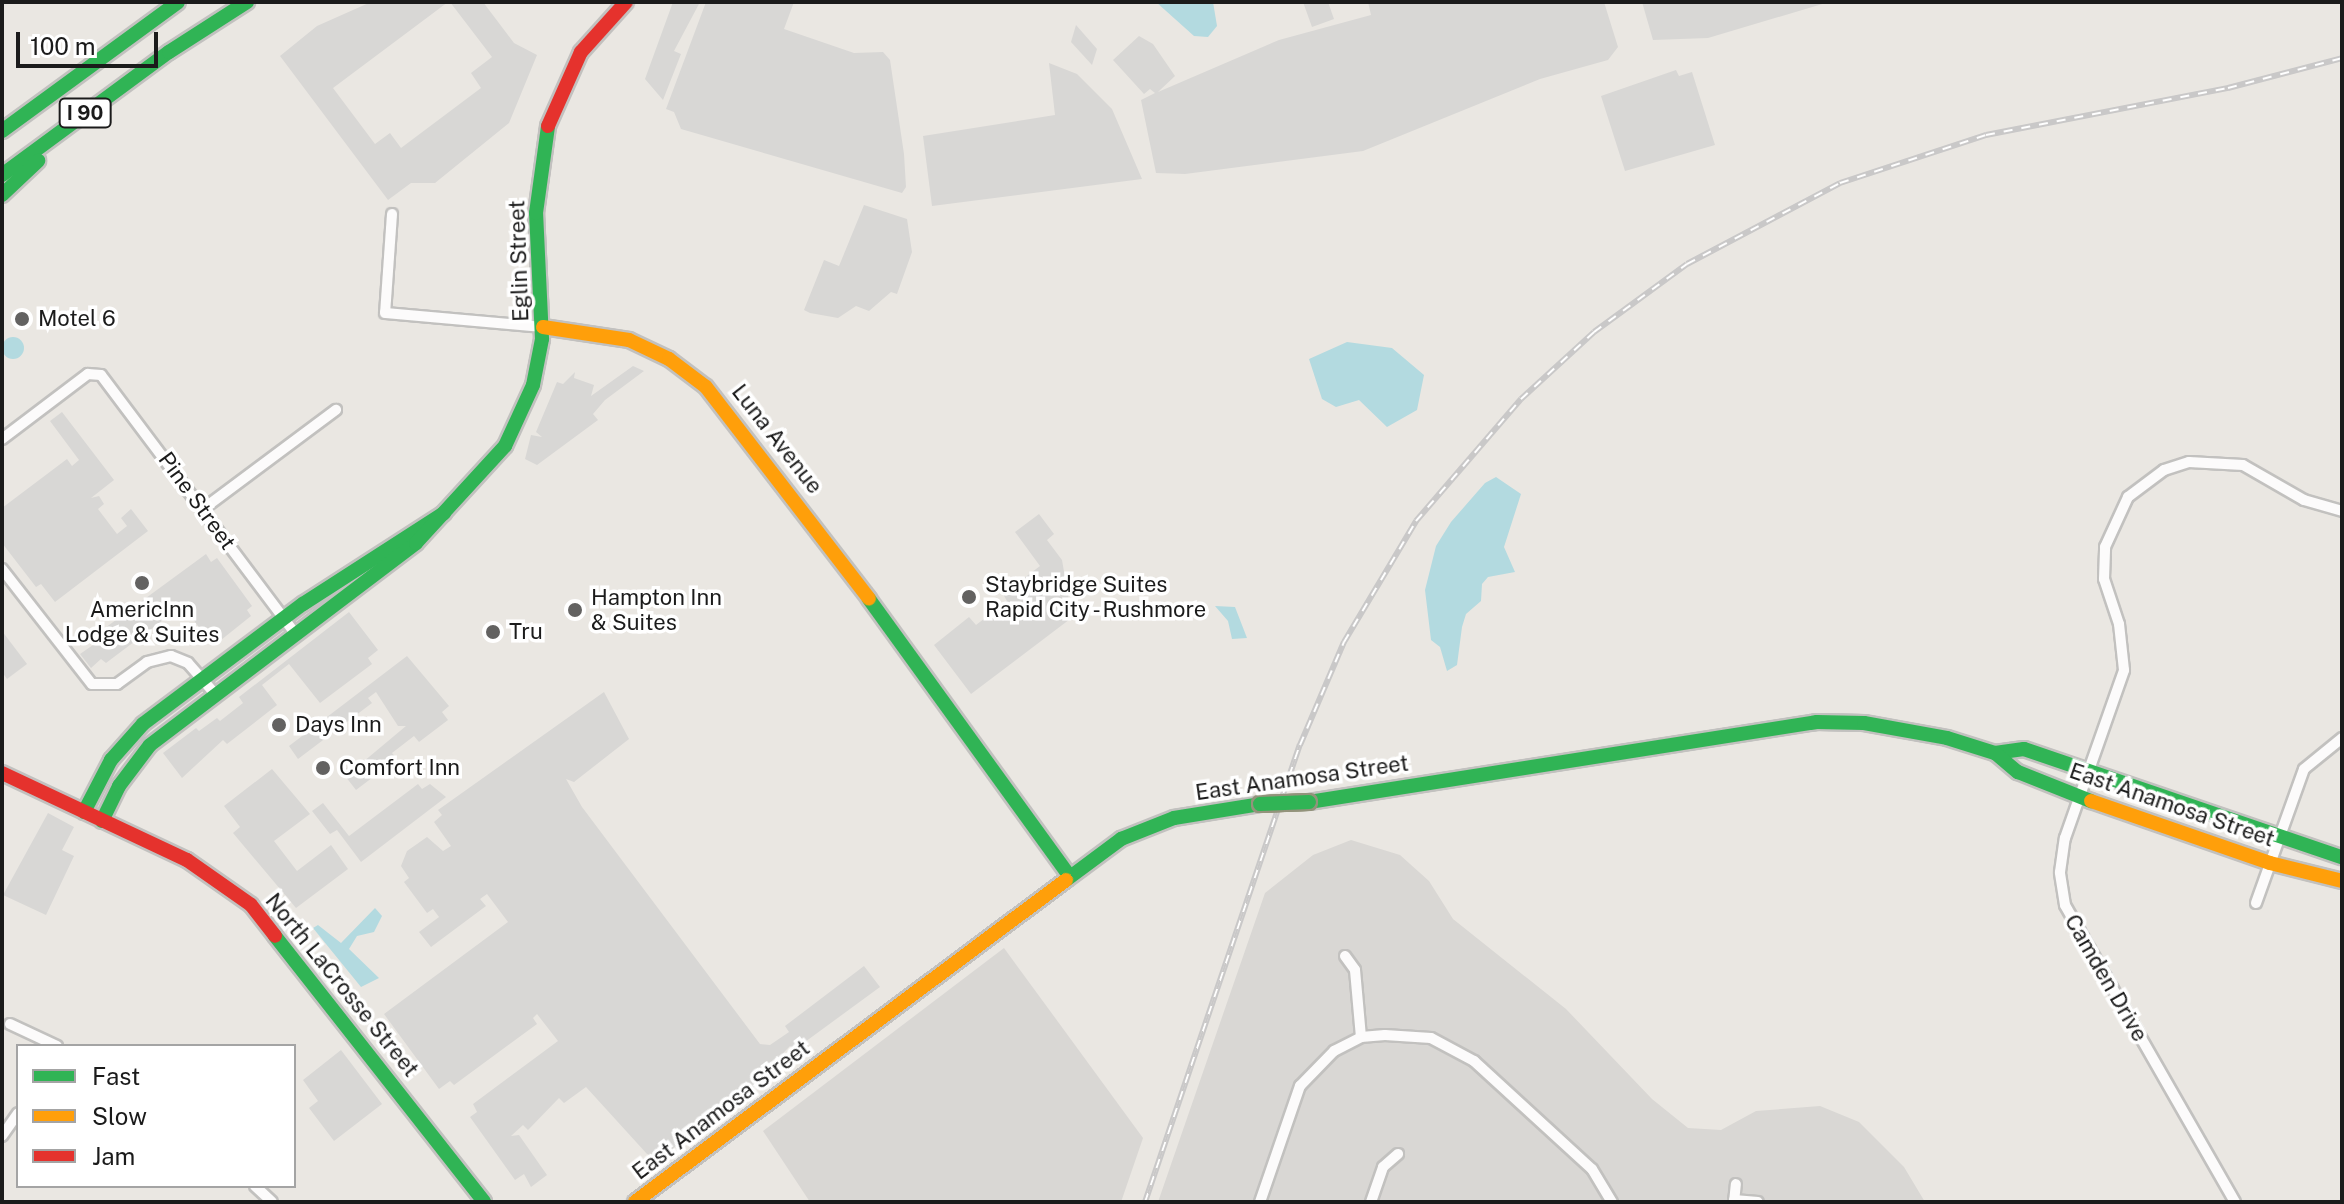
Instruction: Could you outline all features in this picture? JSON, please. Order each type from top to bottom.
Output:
[{"type":"main road","name":"I 90","points":[[2,131],[111,48],[178,2]]},
{"type":"main road","name":"I 90","points":[[2,175],[169,52],[247,2]]},
{"type":"main road","name":"Eglin Street","points":[[102,821],[141,755],[215,694],[416,543],[483,476],[514,431],[533,385],[543,327],[536,213],[549,120],[581,52],[626,2]]},
{"type":"main road","points":[[2,117],[111,48]]},
{"type":"main road","points":[[2,195],[169,52]]},
{"type":"main road","name":"Luna Avenue","points":[[543,327],[584,329],[643,345],[680,366],[718,399],[953,708],[1068,874]]},
{"type":"main road","name":"Eglin Street","points":[[84,812],[121,747],[203,679],[284,618],[408,531],[444,513]]},
{"type":"main road","name":"East Anamosa Street","points":[[635,1202],[1068,874],[1121,839],[1174,818],[1260,804],[1309,802],[1817,722],[1901,728],[1995,753],[2024,749],[2342,857]]},
{"type":"main road","name":"East Anamosa Street","points":[[1995,753],[2018,772],[2080,797],[2270,863],[2342,881]]},
{"type":"main road","name":"North LaCrosse Street","points":[[2,773],[203,869],[251,905],[484,1202]]},
{"type":"street","name":"Luna Avenue","points":[[392,214],[385,313],[543,327]]},
{"type":"street","name":"Pine Street","points":[[2,439],[95,373],[109,383],[295,633]]},
{"type":"street","points":[[203,509],[336,410]]},
{"type":"street","name":"Camden Drive","points":[[2235,1202],[2065,905],[2060,872],[2080,797],[2124,670],[2123,641],[2104,565],[2108,535],[2128,497],[2176,465],[2220,461],[2243,465],[2304,500],[2342,511]]},
{"type":"street","points":[[2,569],[92,684],[117,684],[165,656],[183,660],[215,694]]},
{"type":"street","points":[[2256,903],[2304,769],[2342,738]]},
{"type":"street","points":[[1345,956],[1355,970],[1361,1037]]},
{"type":"street","points":[[10,1024],[51,1044]]},
{"type":"street","points":[[1260,1202],[1300,1086],[1334,1051],[1361,1037],[1431,1038],[1458,1049],[1592,1169],[1612,1202]]},
{"type":"street","points":[[2,1136],[16,1116]]},
{"type":"street","points":[[1371,1202],[1383,1167],[1398,1154]]},
{"type":"street","points":[[1736,1184],[1734,1201],[1758,1202]]},
{"type":"street","points":[[257,1188],[272,1202]]},
{"type":"shaded area","points":[[371,2],[448,2],[333,88],[375,144],[390,133],[401,148],[481,88],[471,73],[492,57],[450,2],[483,2],[514,43],[537,55],[509,123],[435,183],[411,183],[388,200],[280,56],[317,26]]},
{"type":"shaded area","points":[[673,2],[700,2],[674,51],[681,54],[663,100],[645,79]]},
{"type":"shaded area","points":[[706,2],[794,2],[784,29],[854,53],[883,52],[890,60],[904,154],[906,187],[902,193],[681,129],[674,112],[666,109]]},
{"type":"shaded area","points":[[1303,2],[1328,2],[1334,19],[1312,27]]},
{"type":"shaded area","points":[[1368,2],[1604,2],[1618,47],[1608,60],[1540,79],[1363,151],[1185,174],[1156,173],[1141,100],[1155,93],[1150,89],[1144,94],[1113,60],[1139,36],[1153,44],[1175,76],[1158,92],[1279,40],[1371,15]]},
{"type":"shaded area","points":[[1642,2],[1829,2],[1708,38],[1653,40]]},
{"type":"shaded area","points":[[1076,25],[1097,49],[1092,65],[1071,42]]},
{"type":"shaded area","points":[[1049,63],[1077,74],[1112,109],[1142,179],[932,206],[923,136],[1055,115]]},
{"type":"shaded area","points":[[1676,70],[1679,76],[1692,72],[1715,145],[1625,171],[1601,96]]},
{"type":"shaded area","points":[[864,205],[907,219],[912,252],[897,294],[891,292],[869,311],[856,306],[838,318],[804,310],[824,260],[839,266]]},
{"type":"shaded area","points":[[633,366],[644,371],[605,400],[593,414],[598,420],[537,465],[525,459],[531,435],[542,437],[536,432],[557,382],[563,384],[575,372],[574,378],[594,385],[591,396]]},
{"type":"shaded area","points":[[62,412],[114,480],[91,498],[99,496],[104,504],[98,509],[117,534],[127,526],[121,518],[131,509],[148,531],[55,602],[41,584],[36,587],[2,543],[2,508],[67,459],[72,466],[79,460],[50,421]]},
{"type":"shaded area","points":[[1039,514],[1054,534],[1047,540],[1062,560],[1069,601],[1078,613],[971,694],[934,645],[969,617],[976,625],[1007,601],[1003,594],[1040,566],[1015,532]]},
{"type":"shaded area","points":[[206,554],[211,562],[217,558],[252,606],[247,610],[251,616],[221,640],[216,635],[208,640],[183,605],[106,663],[101,659],[91,668],[80,654],[109,634],[105,628]]},
{"type":"shaded area","points":[[349,612],[378,650],[368,658],[372,664],[320,703],[289,664],[262,685],[277,705],[227,744],[223,740],[182,778],[163,753],[196,728],[199,731],[217,718],[220,721],[243,703],[239,697]]},
{"type":"shaded area","points":[[2,631],[27,664],[7,679],[2,672]]},
{"type":"shaded area","points":[[407,656],[449,706],[442,712],[448,720],[419,742],[414,736],[392,753],[397,759],[356,790],[342,772],[353,763],[357,767],[406,726],[398,726],[376,692],[368,698],[372,703],[298,759],[289,746]]},
{"type":"shaded area","points":[[604,692],[629,739],[574,782],[566,779],[582,807],[760,1044],[770,1045],[789,1032],[785,1026],[864,966],[880,987],[794,1050],[790,1046],[764,1073],[760,1068],[751,1075],[757,1085],[660,1158],[647,1154],[586,1087],[564,1103],[559,1098],[528,1130],[523,1125],[511,1136],[519,1135],[547,1175],[531,1187],[524,1174],[515,1180],[470,1117],[477,1112],[473,1104],[558,1041],[537,1014],[533,1018],[537,1024],[454,1085],[450,1081],[439,1089],[384,1014],[508,922],[487,894],[480,899],[486,906],[431,947],[419,932],[439,917],[433,909],[427,913],[404,882],[409,878],[401,866],[407,851],[427,837],[443,851],[451,846],[434,822],[442,815],[438,810]]},
{"type":"shaded area","points":[[272,769],[310,814],[274,841],[297,871],[331,845],[348,869],[296,908],[233,833],[240,827],[224,806]]},
{"type":"shaded area","points":[[418,784],[422,789],[430,784],[446,797],[361,862],[337,830],[330,834],[312,811],[323,803],[349,836]]},
{"type":"shaded area","points":[[48,813],[74,827],[62,850],[74,856],[46,915],[3,895]]},
{"type":"shaded area","points":[[1351,840],[1400,855],[1429,881],[1453,919],[1566,1009],[1652,1099],[1688,1128],[1721,1130],[1756,1111],[1820,1106],[1859,1122],[1904,1167],[1925,1202],[1158,1202],[1265,893],[1313,855]]},
{"type":"shaded area","points":[[1004,948],[1143,1138],[1121,1202],[810,1202],[763,1131]]},
{"type":"shaded area","points":[[341,1050],[382,1104],[334,1141],[309,1108],[318,1101],[303,1080]]},
{"type":"water","points":[[1156,2],[1213,2],[1217,26],[1208,37],[1194,36]]},
{"type":"water","points":[[13,337],[21,340],[24,348],[21,356],[13,359],[5,356],[2,348],[5,340]]},
{"type":"water","points":[[1347,342],[1392,348],[1424,375],[1417,410],[1387,427],[1359,400],[1336,407],[1322,399],[1309,359]]},
{"type":"water","points":[[1496,477],[1521,494],[1504,547],[1515,572],[1488,577],[1482,584],[1481,601],[1466,614],[1457,665],[1447,671],[1440,647],[1431,640],[1425,590],[1436,546],[1451,522],[1485,483]]},
{"type":"water","points":[[1215,606],[1235,607],[1247,638],[1232,639],[1228,621]]},
{"type":"water","points":[[375,908],[382,916],[374,932],[357,936],[349,949],[379,978],[361,987],[313,928],[318,925],[341,943]]},
{"type":"railway","points":[[1145,1202],[1300,745],[1344,642],[1416,521],[1521,399],[1594,332],[1687,264],[1840,183],[1986,135],[2228,88],[2342,58]]},
{"type":"traffic: fast","points":[[2,131],[178,2]]},
{"type":"traffic: fast","points":[[2,175],[169,52],[247,2]]},
{"type":"traffic: fast","points":[[102,821],[119,786],[150,745],[416,543],[505,446],[533,385],[542,339],[536,213],[548,126]]},
{"type":"traffic: fast","points":[[2,195],[38,161]]},
{"type":"traffic: fast","points":[[84,812],[111,760],[143,724],[303,604],[444,513]]},
{"type":"traffic: fast","points":[[869,599],[1068,874]]},
{"type":"traffic: fast","points":[[1309,802],[1817,722],[1864,723],[1947,738],[1995,753],[2018,772],[2091,801]]},
{"type":"traffic: fast","points":[[1995,753],[2024,749],[2342,857]]},
{"type":"traffic: fast","points":[[1260,804],[1309,802]]},
{"type":"traffic: fast","points":[[1066,880],[1121,839],[1174,818],[1260,804]]},
{"type":"traffic: fast","points":[[275,936],[484,1202]]},
{"type":"traffic: slow","points":[[543,327],[629,340],[669,359],[706,387],[869,599]]},
{"type":"traffic: slow","points":[[2091,801],[2270,863],[2342,881]]},
{"type":"traffic: slow","points":[[635,1202],[1066,880]]},
{"type":"traffic: jam","points":[[548,126],[581,52],[626,2]]},
{"type":"traffic: jam","points":[[2,773],[187,860],[251,905],[275,936]]},
{"type":"place","name":"Motel 6","points":[[22,319]]},
{"type":"place","name":"AmericInn Lodge & Suites","points":[[142,583]]},
{"type":"place","name":"Staybridge Suites Rapid City - Rushmore","points":[[969,597]]},
{"type":"place","name":"Hampton Inn & Suites","points":[[575,610]]},
{"type":"place","name":"Tru","points":[[493,632]]},
{"type":"place","name":"Days Inn","points":[[279,725]]},
{"type":"place","name":"Comfort Inn","points":[[323,768]]}]
